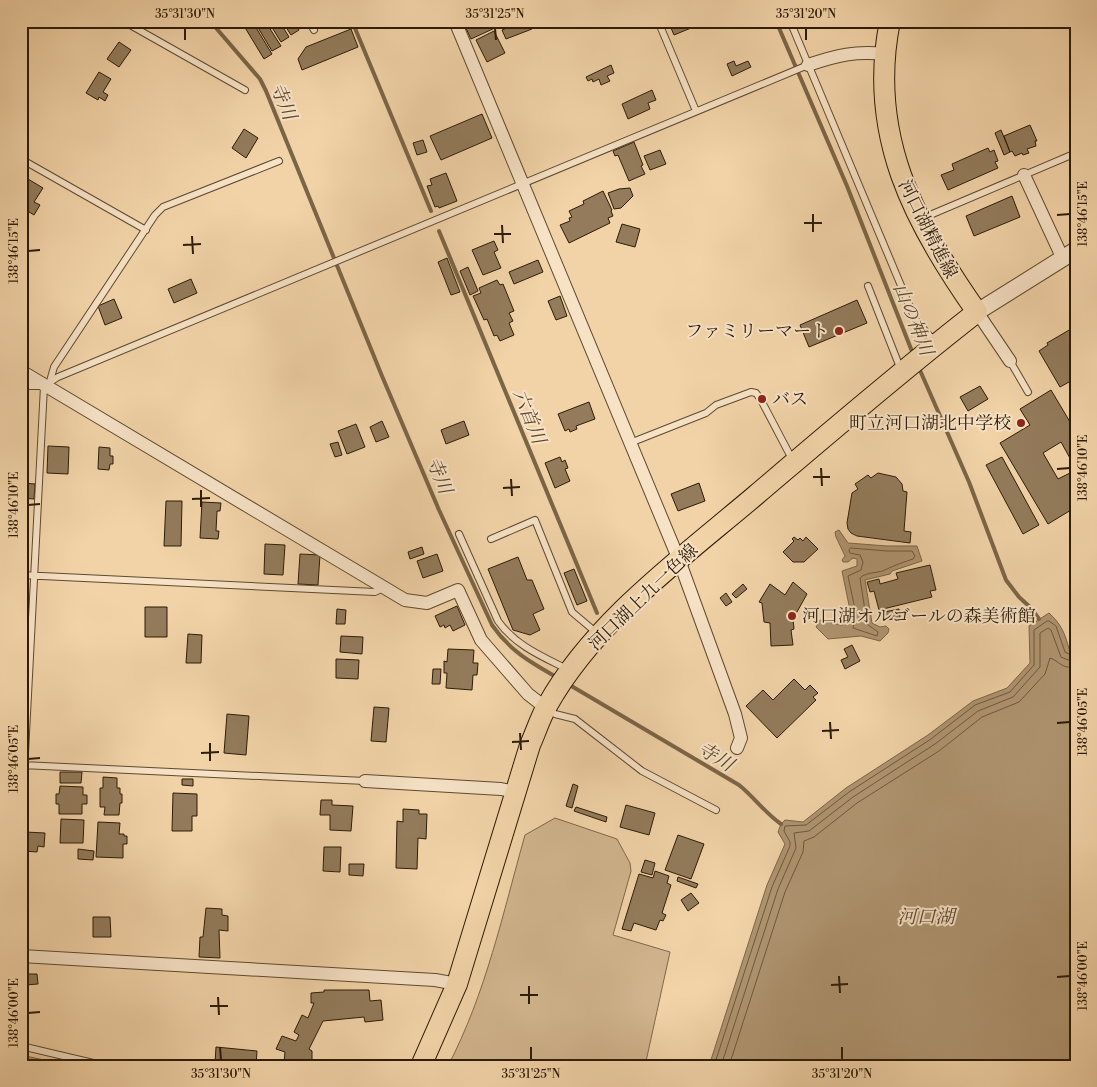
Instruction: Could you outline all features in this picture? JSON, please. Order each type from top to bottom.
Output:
[{"type":"main road","name":"河口湖精進線","points":[[890,21],[886,54],[886,102],[892,145],[906,190],[919,220],[940,258],[977,312]]},
{"type":"main road","name":"河口湖上九一色線","points":[[421,1066],[457,984],[530,745],[549,703],[568,673],[599,635],[679,560],[904,369],[977,312]]},
{"type":"street","points":[[455,21],[679,560],[734,714],[740,738],[737,748]]},
{"type":"street","points":[[806,66],[842,54],[856,52],[886,54]]},
{"type":"street","points":[[1010,361],[977,312],[1069,254],[1024,175]]},
{"type":"street","points":[[21,371],[47,383],[405,600],[427,603],[458,590],[481,640],[528,694],[549,703]]},
{"type":"street","points":[[365,782],[501,789],[515,792]]},
{"type":"street","points":[[21,956],[426,979],[457,984]]},
{"type":"lane","points":[[123,21],[245,90]]},
{"type":"lane","points":[[309,21],[314,30]]},
{"type":"lane","points":[[658,21],[696,111]]},
{"type":"lane","points":[[790,21],[806,66],[915,319],[932,347]]},
{"type":"lane","points":[[21,386],[47,383],[340,259],[806,66]]},
{"type":"lane","points":[[919,220],[1076,153]]},
{"type":"lane","points":[[21,158],[146,230]]},
{"type":"lane","points":[[21,830],[23,765],[47,383],[54,367],[155,215],[163,207],[279,161]]},
{"type":"lane","points":[[868,286],[904,369]]},
{"type":"lane","points":[[1010,361],[1028,392]]},
{"type":"lane","points":[[630,443],[706,413],[716,405],[751,392],[756,393],[761,400],[794,463]]},
{"type":"lane","points":[[491,539],[535,520],[572,612],[599,635]]},
{"type":"lane","points":[[459,534],[498,621],[506,632],[517,642],[568,673]]},
{"type":"lane","points":[[21,575],[375,592],[383,588]]},
{"type":"lane","points":[[549,703],[555,714],[575,719],[642,771],[716,810]]},
{"type":"lane","points":[[23,765],[365,782]]},
{"type":"lane","points":[[21,1046],[106,1066]]},
{"type":"shaded area","points":[[555,818],[617,839],[630,863],[631,871],[613,935],[670,952],[645,1066],[448,1066],[473,1010],[483,981],[525,835]]},
{"type":"water","points":[[839,530],[848,543],[917,546],[922,561],[892,571],[890,574],[865,580],[872,623],[880,627],[886,626],[889,629],[888,633],[880,641],[861,636],[828,639],[816,627],[820,620],[841,625],[850,623],[851,615],[842,571],[857,566],[857,559],[853,558],[848,562],[843,562],[842,560],[845,556],[835,532]]},
{"type":"water","name":"河口湖","points":[[1049,613],[1062,629],[1069,649],[1076,648],[1076,1066],[709,1066],[767,885],[785,844],[778,832],[781,824],[785,820],[803,822],[846,788],[928,735],[973,701],[1007,688],[1030,663],[1029,626]]},
{"type":"water","points":[[21,1055],[72,1066],[21,1066]]},
{"type":"building","points":[[241,21],[252,21],[272,54],[264,59]]},
{"type":"building","points":[[254,21],[265,21],[281,46],[272,51]]},
{"type":"building","points":[[268,21],[279,21],[289,37],[281,42]]},
{"type":"building","points":[[282,21],[294,21],[299,30],[291,35]]},
{"type":"building","points":[[467,21],[510,21],[471,39],[464,24]]},
{"type":"building","points":[[523,21],[529,21],[532,29],[506,39],[502,30]]},
{"type":"building","points":[[668,21],[688,21],[691,28],[674,35]]},
{"type":"building","points":[[351,29],[358,47],[302,70],[298,59],[306,47]]},
{"type":"building","points":[[494,31],[505,53],[487,62],[476,40]]},
{"type":"building","points":[[119,42],[131,50],[119,67],[107,59]]},
{"type":"building","points":[[734,61],[736,66],[748,61],[751,67],[732,76],[727,64]]},
{"type":"building","points":[[611,65],[614,73],[607,76],[610,81],[601,85],[599,79],[593,82],[592,79],[588,81],[586,77]]},
{"type":"building","points":[[99,72],[111,79],[103,92],[108,95],[105,101],[99,97],[98,100],[86,93]]},
{"type":"building","points":[[652,90],[656,100],[648,103],[650,109],[628,119],[622,104]]},
{"type":"building","points":[[482,114],[492,138],[441,160],[430,136]]},
{"type":"building","points":[[1030,125],[1037,141],[1035,141],[1036,146],[1027,149],[1029,153],[1015,156],[1012,151],[1010,152],[1004,136]]},
{"type":"building","points":[[244,129],[258,138],[246,158],[232,148]]},
{"type":"building","points":[[1001,130],[1010,152],[1004,155],[995,133]]},
{"type":"building","points":[[423,140],[427,152],[417,155],[413,143]]},
{"type":"building","points":[[634,142],[645,174],[629,181],[618,155],[615,156],[613,151]]},
{"type":"building","points":[[988,148],[990,152],[994,150],[998,161],[995,162],[998,168],[948,190],[941,175],[954,170],[952,164]]},
{"type":"building","points":[[660,150],[666,164],[650,170],[644,156]]},
{"type":"building","points":[[446,173],[457,201],[439,208],[438,206],[435,207],[427,186],[432,185],[430,179]]},
{"type":"building","points":[[28,179],[43,188],[34,202],[40,205],[34,215],[21,207],[21,190]]},
{"type":"building","points":[[630,188],[633,196],[621,208],[614,209],[608,193]]},
{"type":"building","points":[[603,191],[612,210],[613,216],[608,218],[610,223],[569,243],[560,225],[570,221],[569,218],[572,217],[569,211],[584,204],[583,201]]},
{"type":"building","points":[[1012,196],[1020,217],[974,236],[966,216]]},
{"type":"building","points":[[622,224],[640,229],[635,247],[616,242]]},
{"type":"building","points":[[21,227],[28,231],[21,244]]},
{"type":"building","points":[[494,241],[498,250],[494,252],[501,268],[483,275],[472,250]]},
{"type":"building","points":[[447,258],[460,292],[451,295],[438,262]]},
{"type":"building","points":[[538,260],[543,272],[514,284],[509,272]]},
{"type":"building","points":[[468,267],[478,291],[470,295],[460,271]]},
{"type":"building","points":[[191,279],[197,293],[174,303],[168,289]]},
{"type":"building","points":[[497,280],[500,285],[503,284],[514,311],[509,313],[513,321],[509,323],[514,335],[500,341],[497,335],[494,336],[487,319],[484,320],[473,296],[481,293],[479,288]]},
{"type":"building","points":[[560,296],[567,316],[556,320],[548,301]]},
{"type":"building","points":[[114,299],[122,318],[105,325],[98,306]]},
{"type":"building","points":[[857,300],[867,323],[809,347],[800,325]]},
{"type":"building","points":[[1076,326],[1076,387],[1073,389],[1069,382],[1060,387],[1039,351],[1048,345],[1047,343]]},
{"type":"building","points":[[980,386],[988,399],[968,411],[960,397]]},
{"type":"building","points":[[1051,390],[1076,432],[1076,469],[1061,442],[1043,453],[1058,479],[1076,470],[1076,507],[1048,524],[1000,443],[1030,425],[1020,409]]},
{"type":"building","points":[[589,402],[595,419],[576,426],[577,429],[570,432],[569,429],[565,431],[558,414]]},
{"type":"building","points":[[382,421],[389,437],[376,442],[370,427]]},
{"type":"building","points":[[464,421],[469,435],[446,444],[441,430]]},
{"type":"building","points":[[356,424],[365,447],[347,454],[338,431]]},
{"type":"building","points":[[338,442],[342,455],[335,457],[330,444]]},
{"type":"building","points":[[48,446],[69,447],[68,474],[47,473]]},
{"type":"building","points":[[99,447],[110,448],[113,464],[110,464],[109,470],[98,469]]},
{"type":"building","points":[[560,457],[562,462],[565,460],[568,468],[565,469],[570,481],[555,488],[545,463]]},
{"type":"building","points":[[1002,457],[1039,525],[1023,534],[986,465]]},
{"type":"building","points":[[878,473],[896,477],[902,484],[903,491],[907,492],[904,531],[911,532],[910,543],[857,536],[848,529],[847,523],[852,493],[858,489],[855,484],[868,475],[871,478]]},
{"type":"building","points":[[22,483],[35,484],[34,499],[21,498]]},
{"type":"building","points":[[699,483],[705,501],[678,511],[671,494]]},
{"type":"building","points":[[166,501],[182,501],[181,546],[164,546]]},
{"type":"building","points":[[202,502],[221,503],[220,511],[217,511],[216,531],[219,531],[218,539],[200,538]]},
{"type":"building","points":[[794,537],[798,540],[800,538],[803,541],[806,537],[818,549],[804,562],[793,562],[783,552],[794,541],[792,539]]},
{"type":"building","points":[[265,544],[285,545],[283,575],[264,574]]},
{"type":"building","points":[[422,547],[424,554],[410,559],[408,552]]},
{"type":"building","points":[[300,554],[320,555],[318,585],[298,584]]},
{"type":"building","points":[[437,554],[443,571],[423,578],[417,561]]},
{"type":"building","points":[[518,557],[527,580],[532,580],[544,609],[533,614],[540,630],[530,635],[513,630],[488,569]]},
{"type":"building","points":[[930,565],[936,590],[930,591],[932,597],[879,610],[874,591],[870,592],[867,582],[879,579],[880,584],[898,579],[896,573]]},
{"type":"building","points":[[574,569],[587,601],[577,605],[564,573]]},
{"type":"building","points":[[793,582],[807,594],[793,619],[794,629],[791,630],[793,645],[771,646],[770,623],[764,622],[762,603],[759,602],[770,584],[785,595]]},
{"type":"building","points":[[743,584],[747,589],[736,598],[732,594]]},
{"type":"building","points":[[726,593],[732,602],[726,606],[720,598]]},
{"type":"building","points":[[457,606],[465,625],[453,631],[450,625],[445,628],[444,625],[440,627],[435,616]]},
{"type":"building","points":[[145,607],[167,607],[167,637],[145,637]]},
{"type":"building","points":[[337,609],[346,610],[345,624],[336,624]]},
{"type":"building","points":[[899,609],[900,618],[886,620],[884,612]]},
{"type":"building","points":[[188,634],[202,635],[201,663],[186,663]]},
{"type":"building","points":[[341,636],[363,637],[362,654],[340,652]]},
{"type":"building","points":[[852,645],[860,661],[845,669],[841,660],[848,657],[844,649]]},
{"type":"building","points":[[448,649],[474,650],[473,663],[478,663],[477,675],[473,675],[472,690],[446,688],[447,673],[444,673],[444,661],[447,662]]},
{"type":"building","points":[[336,659],[359,660],[358,679],[336,678]]},
{"type":"building","points":[[433,669],[441,669],[440,684],[432,684]]},
{"type":"building","points":[[794,679],[805,690],[810,685],[818,693],[813,697],[816,700],[777,738],[746,706],[763,690],[773,700]]},
{"type":"building","points":[[374,707],[389,708],[386,742],[371,741]]},
{"type":"building","points":[[227,714],[249,716],[246,755],[224,753]]},
{"type":"building","points":[[60,772],[82,772],[81,783],[60,783]]},
{"type":"building","points":[[103,777],[117,778],[117,788],[120,788],[120,794],[122,794],[119,815],[104,815],[105,807],[100,807],[100,788],[103,788]]},
{"type":"building","points":[[182,779],[193,779],[193,786],[182,785]]},
{"type":"building","points":[[573,784],[578,786],[572,808],[566,806]]},
{"type":"building","points":[[60,786],[83,787],[83,795],[87,795],[87,804],[82,804],[82,814],[59,814],[56,794],[59,794]]},
{"type":"building","points":[[173,793],[197,794],[197,816],[192,816],[192,831],[172,831]]},
{"type":"building","points":[[321,800],[332,800],[332,805],[353,806],[351,831],[330,830],[330,815],[320,815]]},
{"type":"building","points":[[626,805],[655,813],[649,835],[620,827]]},
{"type":"building","points":[[576,807],[607,817],[606,822],[574,811]]},
{"type":"building","points":[[403,809],[419,810],[419,814],[427,814],[426,839],[418,838],[417,869],[396,868],[397,821],[403,822]]},
{"type":"building","points":[[61,819],[84,820],[83,843],[60,843]]},
{"type":"building","points":[[98,822],[120,823],[119,834],[127,836],[127,844],[123,844],[123,858],[96,857]]},
{"type":"building","points":[[25,832],[45,833],[44,847],[38,846],[37,852],[23,851]]},
{"type":"building","points":[[678,835],[704,844],[691,879],[665,870]]},
{"type":"building","points":[[324,847],[341,847],[340,872],[323,871]]},
{"type":"building","points":[[78,849],[94,851],[93,860],[78,859]]},
{"type":"building","points":[[645,860],[655,863],[652,875],[641,872]]},
{"type":"building","points":[[349,864],[364,864],[363,876],[349,875]]},
{"type":"building","points":[[655,871],[669,876],[667,883],[671,885],[662,913],[666,915],[663,921],[660,920],[656,930],[634,923],[631,931],[622,929],[639,874],[653,878]]},
{"type":"building","points":[[678,877],[698,884],[696,888],[677,881]]},
{"type":"building","points":[[691,893],[699,903],[688,911],[681,900]]},
{"type":"building","points":[[206,908],[222,909],[222,915],[228,916],[228,931],[219,930],[220,958],[199,957],[200,937],[203,937]]},
{"type":"building","points":[[93,917],[110,917],[111,937],[93,937]]},
{"type":"building","points":[[25,974],[37,974],[38,984],[25,985]]},
{"type":"building","points":[[324,990],[369,990],[370,1001],[381,1000],[383,1020],[365,1022],[364,1017],[323,1021],[309,1049],[312,1051],[312,1066],[292,1066],[284,1063],[285,1052],[276,1049],[282,1036],[296,1041],[299,1035],[294,1032],[302,1015],[308,1018],[314,1003],[311,1003],[311,993],[324,992]]},
{"type":"building","points":[[216,1047],[257,1051],[256,1066],[215,1063]]},
{"type":"waterway","name":"寺川","points":[[210,21],[260,79],[266,91],[382,376],[439,510],[492,625],[513,649],[558,678]]},
{"type":"waterway","name":"六首川","points":[[352,21],[431,211]]},
{"type":"waterway","name":"山の神川","points":[[776,21],[847,186],[913,354]]},
{"type":"waterway","name":"六首川","points":[[439,231],[597,613]]},
{"type":"waterway","name":"山の神川","points":[[919,368],[969,482],[1006,580],[1039,619]]},
{"type":"waterway","name":"寺川","points":[[568,684],[739,785],[781,824]]},
{"type":"place","name":"ファミリーマート","points":[[839,331]]},
{"type":"place","name":"バス","points":[[762,399]]},
{"type":"place","name":"町立河口湖北中学校","points":[[1021,423]]},
{"type":"place","name":"河口湖オルゴールの森美術館","points":[[792,616]]}]
